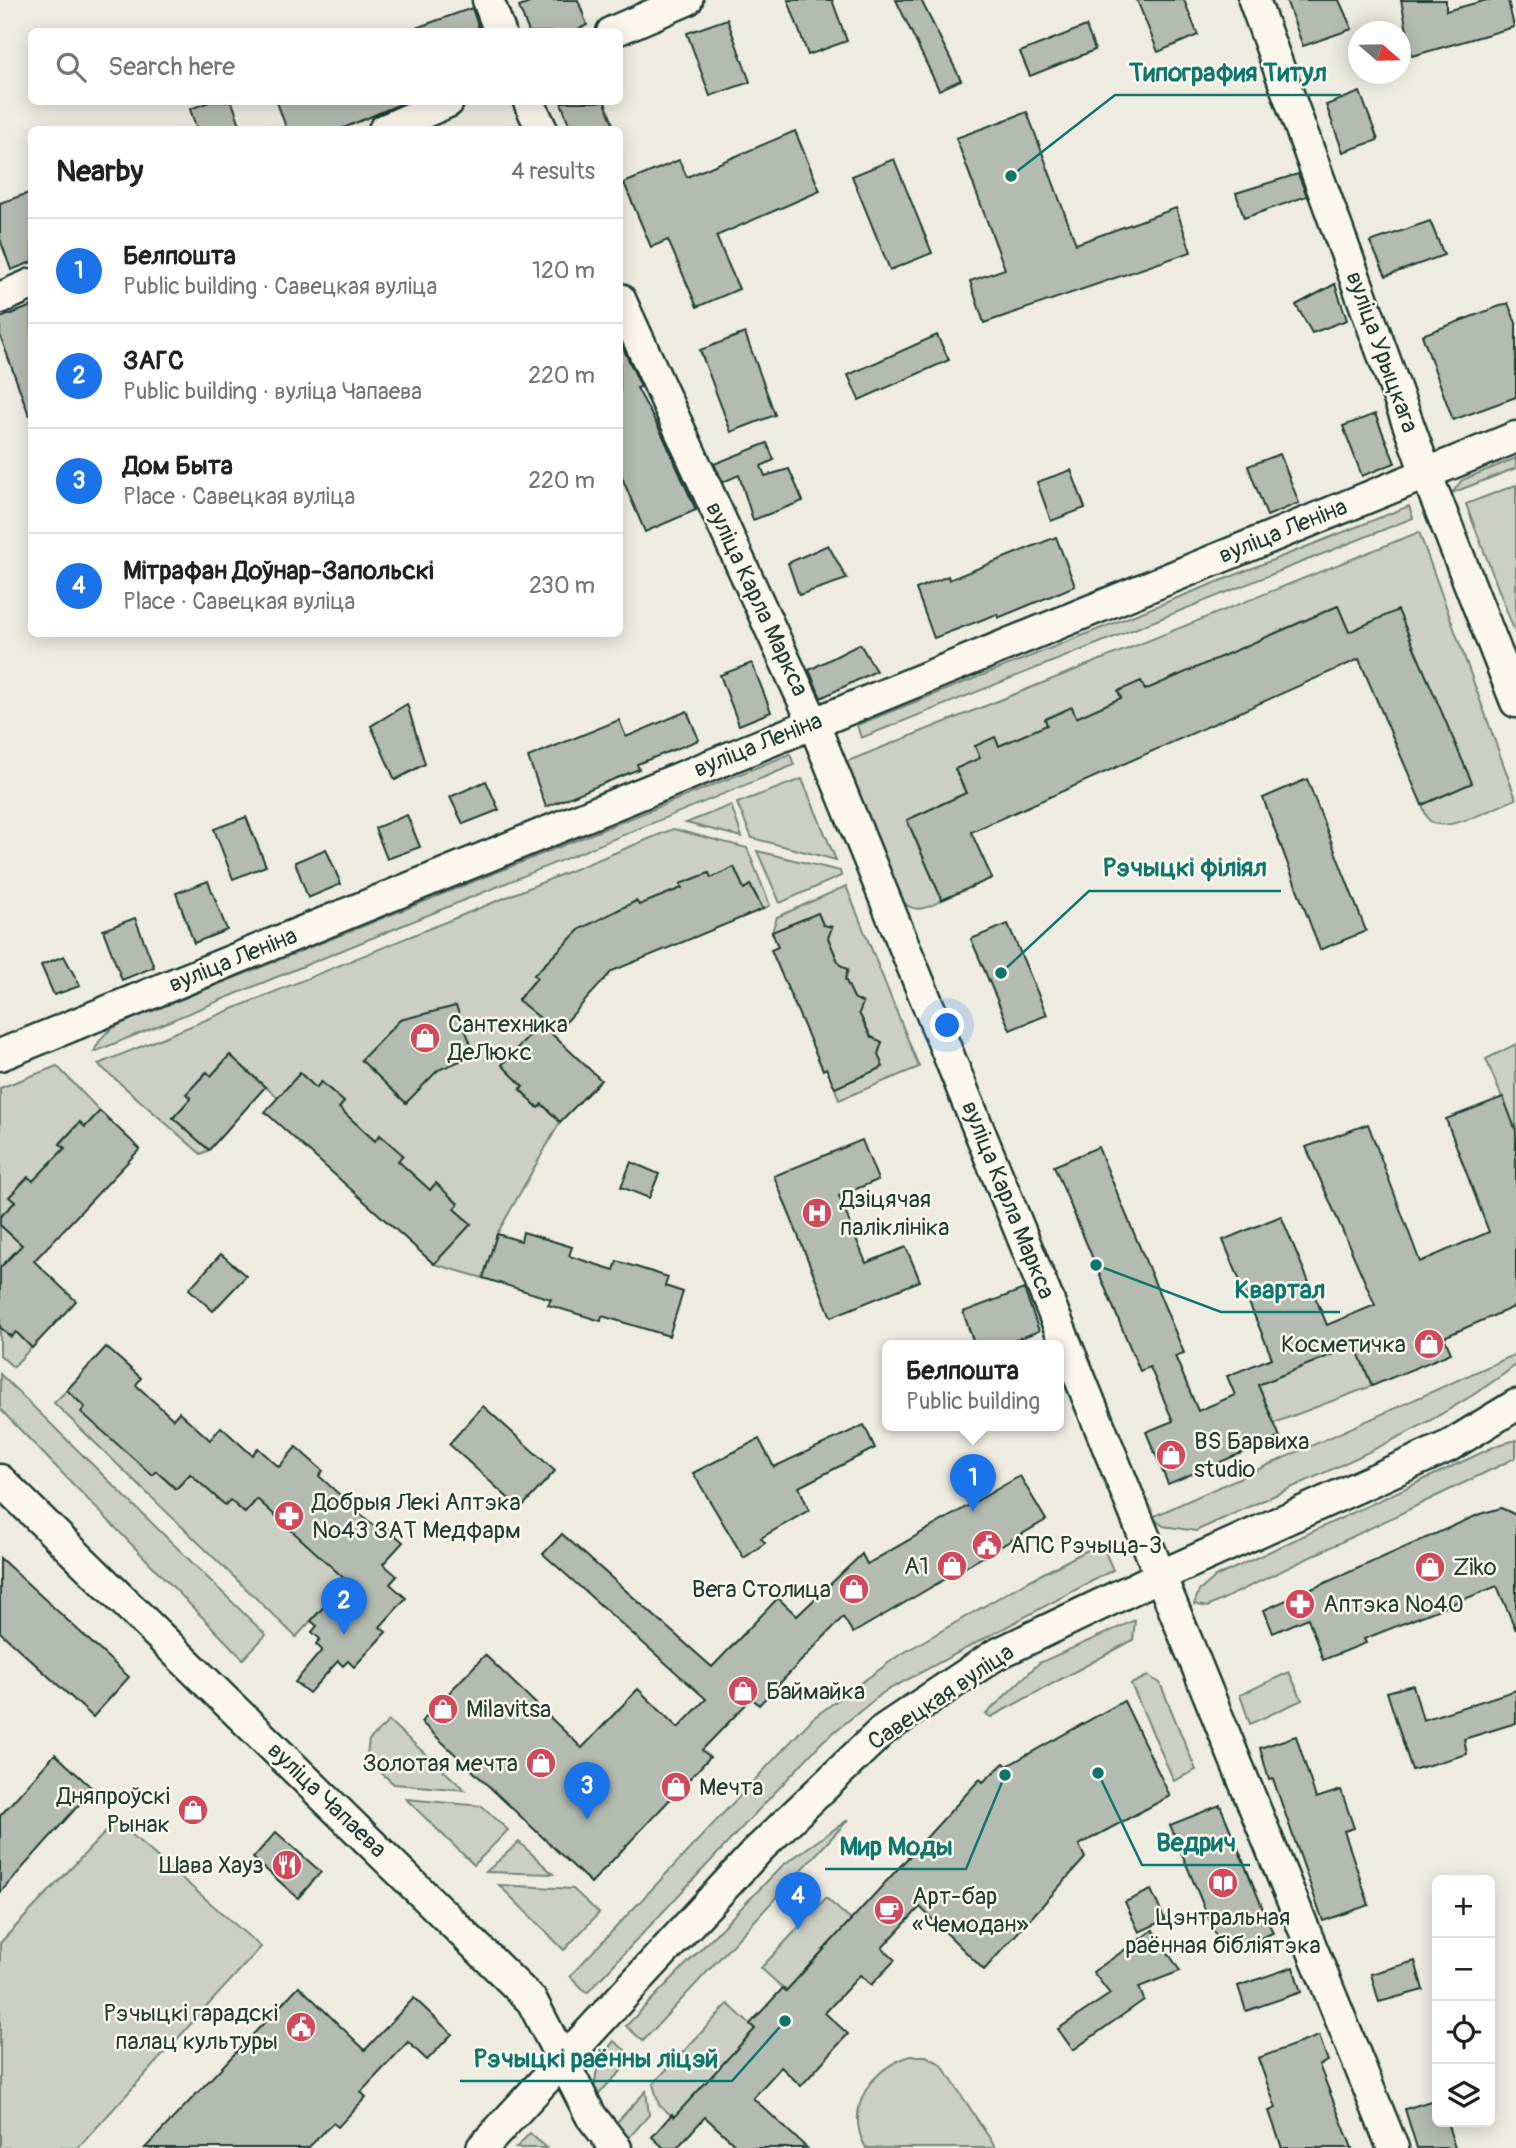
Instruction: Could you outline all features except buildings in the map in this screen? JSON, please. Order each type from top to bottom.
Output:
[{"type":"street","points":[[488,0],[498,28]]},
{"type":"street","points":[[621,28],[687,0]]},
{"type":"street","name":"вуліца Урыцкага","points":[[1254,0],[1426,473],[1516,702]]},
{"type":"street","points":[[393,126],[441,105]]},
{"type":"street","points":[[530,105],[540,126]]},
{"type":"street","points":[[0,298],[28,286]]},
{"type":"street","name":"вуліца Карла Маркса","points":[[623,306],[813,722],[1393,2148]]},
{"type":"street","name":"вуліца Леніна","points":[[0,1055],[1516,436]]},
{"type":"street","name":"Савецкая вуліца","points":[[482,2148],[758,1850],[883,1730],[995,1655],[1161,1575],[1449,1446],[1516,1405]]},
{"type":"street","name":"вуліца Чапаева","points":[[0,1480],[532,2001],[591,2116],[616,2148]]},
{"type":"shaded area","points":[[1516,458],[1516,468],[1452,493],[1462,480]]},
{"type":"shaded area","points":[[1516,485],[1516,635],[1466,504]]},
{"type":"shaded area","points":[[1409,506],[1413,518],[861,738],[857,725]]},
{"type":"shaded area","points":[[1419,532],[1516,799],[1458,822],[1436,824],[1429,820],[1422,805],[1472,783],[1398,611],[1349,632],[1337,606],[1145,690],[1141,681],[1121,698],[1076,718],[1072,707],[1045,719],[1047,725],[999,746],[975,746],[980,758],[955,769],[966,793],[907,820],[942,900],[920,909],[910,907],[900,898],[843,763]]},
{"type":"shaded area","points":[[790,754],[794,765],[94,1052],[106,1033],[125,1022]]},
{"type":"shaded area","points":[[802,779],[836,860],[752,838],[737,803]]},
{"type":"shaded area","points":[[731,805],[742,837],[686,823]]},
{"type":"shaded area","points":[[673,829],[747,848],[770,905],[763,909],[751,885],[744,889],[734,867],[711,878],[709,873],[680,884],[682,888],[639,905],[636,901],[580,929],[534,975],[537,978],[518,1000],[543,1020],[502,1065],[523,1086],[520,1090],[537,1107],[542,1104],[560,1122],[497,1234],[483,1278],[434,1264],[471,1223],[454,1209],[458,1203],[436,1184],[430,1190],[398,1161],[380,1135],[375,1141],[339,1108],[344,1102],[322,1082],[316,1088],[300,1073],[278,1098],[230,1055],[211,1076],[206,1072],[187,1094],[191,1098],[173,1118],[209,1150],[201,1154],[98,1064]]},
{"type":"shaded area","points":[[757,851],[840,871],[841,876],[780,903]]},
{"type":"shaded area","points":[[846,886],[919,1067],[839,1100],[835,1088],[882,1067],[878,1054],[882,1042],[871,1037],[859,1013],[862,1003],[854,998],[845,979],[848,970],[839,964],[828,938],[832,927],[823,925],[818,913],[772,932],[777,917]]},
{"type":"shaded area","points":[[1516,1044],[1516,1131],[1486,1059]]},
{"type":"shaded area","points":[[57,1066],[100,1111],[85,1127],[80,1122],[60,1143],[65,1148],[33,1181],[28,1177],[10,1196],[15,1202],[0,1217],[0,1088]]},
{"type":"shaded area","points":[[0,1225],[22,1245],[0,1268]]},
{"type":"shaded area","points":[[0,1327],[16,1332],[32,1347],[13,1367],[0,1355]]},
{"type":"shaded area","points":[[1355,1345],[1372,1386],[1274,1423],[1258,1385]]},
{"type":"shaded area","points":[[1516,1354],[1516,1365],[1442,1414],[1361,1456],[1196,1531],[1163,1526],[1152,1517]]},
{"type":"shaded area","points":[[0,1374],[266,1635],[243,1659],[0,1409]]},
{"type":"shaded area","points":[[67,1390],[152,1475],[156,1471],[176,1489],[195,1469],[197,1480],[225,1505],[230,1500],[244,1513],[261,1495],[274,1514],[351,1577],[296,1637],[54,1403]]},
{"type":"shaded area","points":[[1516,1440],[1516,1457],[1507,1462],[1207,1607],[1194,1604],[1199,1591],[1215,1577],[1498,1445]]},
{"type":"shaded area","points":[[1101,1543],[1113,1570],[884,1692],[823,1741],[587,1993],[570,1976],[813,1718],[898,1656],[1019,1586]]},
{"type":"shaded area","points":[[1135,1620],[1133,1640],[991,1717],[986,1714],[1039,1663]]},
{"type":"shaded area","points":[[1289,1672],[1302,1700],[1250,1724],[1240,1695]]},
{"type":"shaded area","points":[[1148,1676],[1160,1683],[1196,1770],[1174,1781],[1131,1684]]},
{"type":"shaded area","points":[[389,1721],[465,1790],[394,1784],[372,1765],[367,1754],[369,1740]]},
{"type":"shaded area","points":[[406,1799],[482,1806],[508,1830],[474,1865]]},
{"type":"shaded area","points":[[849,1819],[643,2041],[626,2026],[783,1865]]},
{"type":"shaded area","points":[[116,1821],[261,1947],[78,2148],[0,2148],[0,1943]]},
{"type":"shaded area","points":[[519,1842],[553,1874],[486,1872]]},
{"type":"shaded area","points":[[499,1885],[573,1889],[599,1913],[564,1950]]},
{"type":"shaded area","points":[[826,1898],[851,1920],[786,1991],[761,1968]]},
{"type":"shaded area","points":[[728,2004],[755,2029],[689,2101],[691,2132],[659,2105],[653,2084]]},
{"type":"shaded area","points":[[614,2041],[626,2051],[627,2065],[595,2097],[598,2067]]},
{"type":"shaded area","points":[[911,2056],[926,2056],[941,2064],[996,2148],[866,2148],[858,2118],[865,2091],[884,2069]]},
{"type":"shaded area","points":[[646,2091],[649,2115],[627,2140],[614,2125]]},
{"type":"shaded area","points":[[530,2133],[546,2148],[516,2148]]},
{"type":"place","name":"Типография Титул","points":[[1011,176]]},
{"type":"place","name":"Рэчыцкі філіял","points":[[1001,973]]},
{"type":"place","name":"Сантехника ДеЛюкс","points":[[425,1038]]},
{"type":"place","name":"Дзіцячая паліклініка","points":[[817,1213]]},
{"type":"place","name":"Квартал","points":[[1096,1265]]},
{"type":"place","name":"Косметичка","points":[[1429,1344]]},
{"type":"place","name":"BS Барвиха studio","points":[[1171,1455]]},
{"type":"place","name":"Белпошта","points":[[973,1512]]},
{"type":"place","name":"Добрыя Лекі Аптэка №43 ЗАТ Медфарм","points":[[289,1516]]},
{"type":"place","name":"АПС Рэчыца-3","points":[[987,1545]]},
{"type":"place","name":"A1","points":[[952,1566]]},
{"type":"place","name":"Ziko","points":[[1430,1567]]},
{"type":"place","name":"Вега Столица","points":[[854,1589]]},
{"type":"place","name":"Аптэка №40","points":[[1300,1604]]},
{"type":"place","name":"ЗАГС","points":[[344,1635]]},
{"type":"place","name":"Баймайка","points":[[743,1691]]},
{"type":"place","name":"Milavitsa","points":[[443,1709]]},
{"type":"place","name":"Золотая мечта","points":[[541,1763]]},
{"type":"place","name":"Ведрич","points":[[1098,1773]]},
{"type":"place","name":"Мир Моды","points":[[1005,1775]]},
{"type":"place","name":"Мечта","points":[[676,1787]]},
{"type":"place","name":"Дняпроўскі Рынак","points":[[193,1810]]},
{"type":"place","name":"Дом Быта","points":[[587,1820]]},
{"type":"place","name":"Шава Хауз","points":[[287,1865]]},
{"type":"place","name":"Цэнтральная раённая бібліятэка","points":[[1223,1883]]},
{"type":"place","name":"Арт-бар «Чемодан»","points":[[889,1910]]},
{"type":"place","name":"Мітрафан Доўнар-Запольскі","points":[[798,1930]]},
{"type":"place","name":"Рэчыцкі раённы ліцэй","points":[[785,2021]]},
{"type":"place","name":"Рэчыцкі гарадскі палац культуры","points":[[301,2027]]}]
